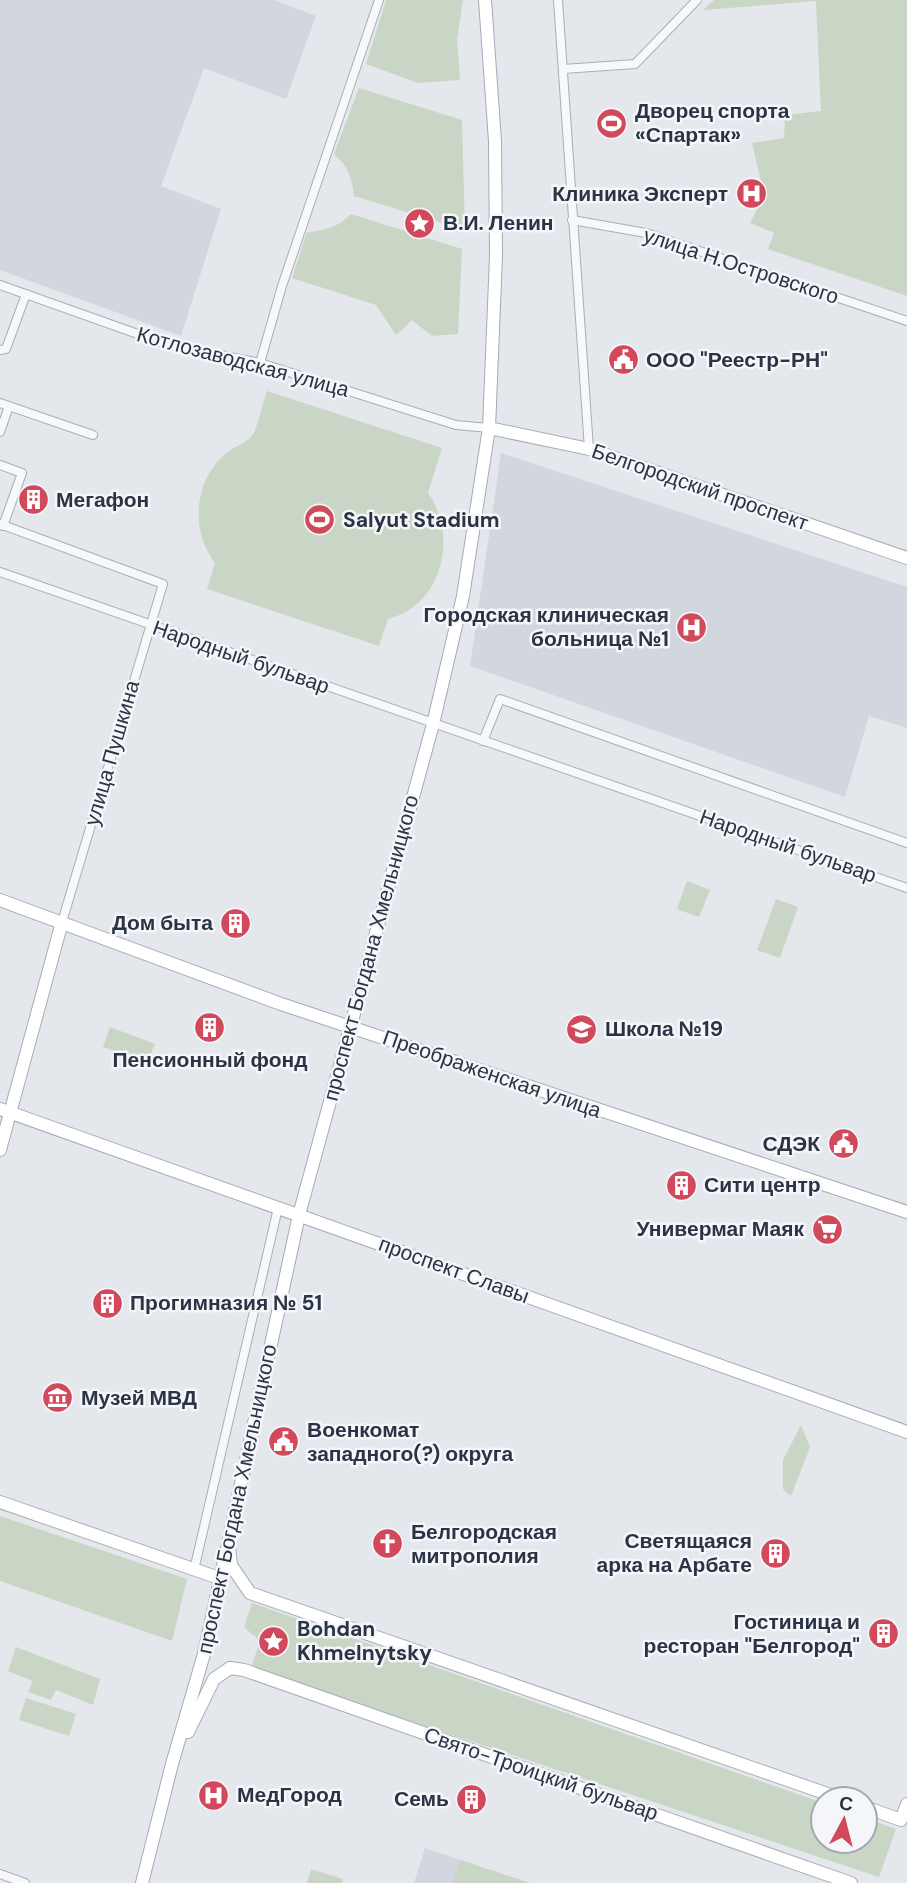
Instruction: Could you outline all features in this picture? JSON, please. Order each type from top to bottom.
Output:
[{"type":"main road","name":"проспект Богдана Хмельницкого","points":[[142,1883],[172,1764],[204,1654],[299,1215],[433,724],[463,596],[489,424],[496,256],[495,167],[485,0]]},
{"type":"main road","name":"Белгородский проспект","points":[[489,424],[589,449],[907,558]]},
{"type":"main road","name":"Преображенская улица","points":[[0,900],[269,999],[907,1212]]},
{"type":"main road","points":[[0,1150],[5,1111],[62,922]]},
{"type":"main road","name":"проспект Славы","points":[[5,1111],[907,1432]]},
{"type":"main road","points":[[0,1502],[219,1578]]},
{"type":"main road","points":[[228,1538],[231,1565],[250,1593],[809,1788]]},
{"type":"main road","name":"Свято-Троицкий бульвар","points":[[172,1764],[214,1679],[230,1668],[244,1670],[851,1883]]},
{"type":"main road","points":[[879,1812],[901,1820],[907,1804]]},
{"type":"street","points":[[260,363],[282,286],[379,0]]},
{"type":"street","points":[[558,0],[589,449]]},
{"type":"street","points":[[563,69],[635,64],[697,0]]},
{"type":"street","name":"улица Н.Островского","points":[[572,220],[646,233],[907,321]]},
{"type":"street","name":"Котлозаводская улица","points":[[0,285],[166,344],[260,363],[456,425],[489,424]]},
{"type":"street","points":[[0,350],[6,349],[26,294]]},
{"type":"street","points":[[0,432],[4,405],[93,435]]},
{"type":"street","points":[[0,465],[22,473],[2,525]]},
{"type":"street","name":"Народный бульвар","points":[[2,525],[163,584]]},
{"type":"street","name":"Народный бульвар","points":[[0,572],[907,888]]},
{"type":"street","name":"улица Пушкина","points":[[62,922],[163,584]]},
{"type":"street","name":"Народный бульвар","points":[[483,741],[500,699],[907,843]]},
{"type":"street","points":[[194,1570],[278,1208]]},
{"type":"street","points":[[0,1874],[25,1883]]},
{"type":"shaded area","points":[[0,0],[274,0],[316,16],[286,99],[204,68],[161,186],[221,209],[181,336],[0,270]]},
{"type":"shaded area","name":"Городская клиническая больница №1","points":[[501,453],[907,587],[907,728],[869,716],[845,797],[470,666]]},
{"type":"shaded area","points":[[425,1848],[529,1883],[414,1883]]},
{"type":"green space","points":[[386,0],[463,0],[457,39],[460,80],[418,83],[366,64]]},
{"type":"green space","points":[[714,0],[907,0],[907,296],[768,249],[774,233],[750,223],[764,195],[752,143],[784,138],[785,115],[821,111],[816,1],[703,10]]},
{"type":"green space","points":[[359,88],[462,120],[465,230],[354,196],[348,173],[334,154]]},
{"type":"green space","points":[[351,214],[462,249],[458,334],[432,336],[412,320],[396,335],[376,305],[292,278],[307,232],[331,228]]},
{"type":"green space","name":"Salyut Stadium","points":[[267,391],[442,448],[428,493],[437,510],[442,529],[440,567],[433,585],[421,600],[406,612],[388,619],[379,646],[207,589],[215,563],[207,550],[199,522],[201,493],[214,466],[227,452],[253,434]]},
{"type":"green space","points":[[687,881],[710,890],[699,917],[677,909]]},
{"type":"green space","points":[[776,899],[798,907],[780,958],[757,950]]},
{"type":"green space","points":[[110,1027],[155,1044],[147,1063],[103,1047]]},
{"type":"green space","points":[[801,1425],[810,1447],[791,1496],[783,1489],[783,1460]]},
{"type":"green space","points":[[0,1516],[187,1579],[172,1641],[0,1581]]},
{"type":"green space","points":[[252,1603],[809,1798],[809,1854],[251,1668],[260,1641],[244,1627]]},
{"type":"green space","points":[[16,1647],[100,1679],[93,1705],[56,1690],[51,1700],[28,1692],[33,1681],[8,1671]]},
{"type":"green space","points":[[26,1698],[76,1714],[69,1736],[19,1720]]},
{"type":"green space","points":[[879,1823],[896,1829],[879,1877],[813,1855],[879,1855]]},
{"type":"green space","points":[[460,1860],[530,1883],[453,1883]]},
{"type":"green space","points":[[311,1869],[343,1879],[342,1883],[307,1883]]},
{"type":"place","name":"Дворец спорта «Спартак»","points":[[612,123]]},
{"type":"place","name":"Клиника Эксперт","points":[[751,194]]},
{"type":"place","name":"В.И. Ленин","points":[[420,223]]},
{"type":"place","name":"ООО \"Реестр-РН\"","points":[[623,360]]},
{"type":"place","name":"Мегафон","points":[[33,500]]},
{"type":"place","name":"Salyut Stadium","points":[[320,520]]},
{"type":"place","name":"Городская клиническая больница №1","points":[[692,627]]},
{"type":"place","name":"Дом быта","points":[[236,923]]},
{"type":"place","name":"Пенсионный фонд","points":[[210,1028]]},
{"type":"place","name":"Школа №19","points":[[582,1029]]},
{"type":"place","name":"СДЭК","points":[[843,1144]]},
{"type":"place","name":"Сити центр","points":[[681,1185]]},
{"type":"place","name":"Универмаг Маяк","points":[[827,1229]]},
{"type":"place","name":"Прогимназия № 51","points":[[107,1303]]},
{"type":"place","name":"Музей МВД","points":[[58,1398]]},
{"type":"place","name":"Военкомат западного(?) округа","points":[[284,1442]]},
{"type":"place","name":"Белгородская митрополия","points":[[388,1544]]},
{"type":"place","name":"Светящаяся арка на Арбате","points":[[775,1553]]},
{"type":"place","name":"Гостиница и ресторан \"Белгород\"","points":[[883,1634]]},
{"type":"place","name":"Bohdan Khmelnytsky","points":[[274,1641]]},
{"type":"place","name":"МедГород","points":[[214,1795]]},
{"type":"place","name":"Семь","points":[[472,1799]]}]
